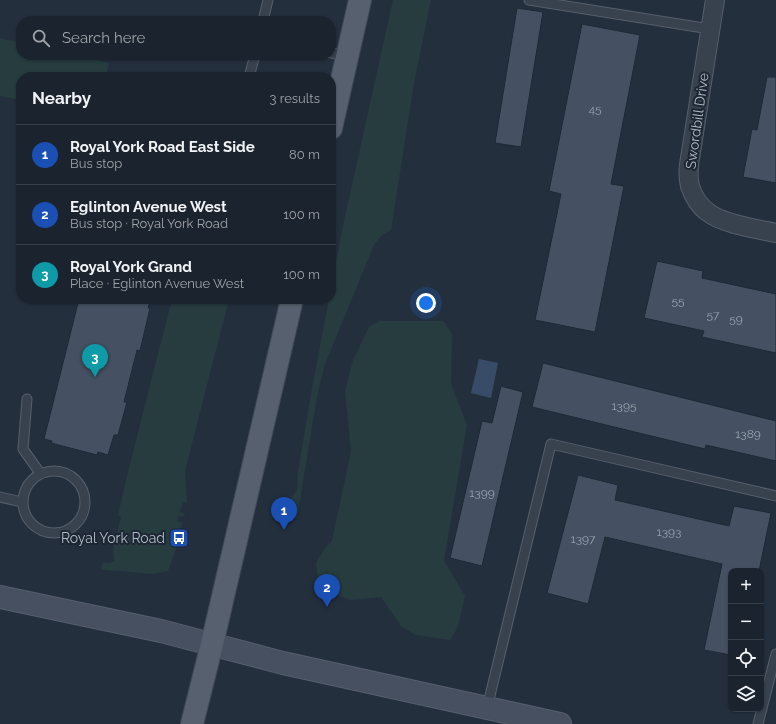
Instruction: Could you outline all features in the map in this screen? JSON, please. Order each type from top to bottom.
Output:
[{"type":"main road","points":[[336,82],[339,54],[360,0]]},
{"type":"main road","points":[[192,724],[291,304]]},
{"type":"main road","points":[[0,597],[161,631],[283,663],[560,724]]},
{"type":"street","name":"Swordbill Drive","points":[[715,0],[688,170],[690,185],[696,200],[709,214],[727,221],[776,233]]},
{"type":"lane","points":[[264,16],[268,0]]},
{"type":"lane","points":[[529,0],[710,29]]},
{"type":"lane","points":[[250,72],[254,60]]},
{"type":"lane","points":[[28,399],[23,449],[40,473]]},
{"type":"lane","points":[[488,708],[551,444],[776,496]]},
{"type":"lane","points":[[58,470],[75,477],[85,492],[85,510],[76,526],[59,534],[41,531],[27,520],[22,502],[27,485],[40,473],[58,470]]},
{"type":"lane","points":[[0,497],[22,502]]},
{"type":"lane","points":[[758,724],[776,654]]},
{"type":"green space","points":[[393,0],[431,0],[414,83],[391,230],[381,236],[374,245],[325,364],[317,397],[297,518],[284,515],[288,503],[297,490],[298,472],[312,388],[328,304],[336,304],[336,262]]},
{"type":"green space","points":[[0,38],[16,42],[16,60],[96,60],[109,63],[107,72],[16,72],[16,99],[0,96]]},
{"type":"green space","points":[[171,304],[228,304],[185,471],[187,503],[183,502],[180,512],[185,514],[184,516],[179,516],[177,521],[183,523],[180,531],[175,530],[171,545],[177,546],[168,571],[153,574],[101,569],[103,562],[110,563],[114,561],[113,550],[121,517],[118,515]]},
{"type":"green space","points":[[380,321],[443,321],[452,334],[451,384],[467,425],[444,561],[465,596],[458,627],[450,640],[415,635],[401,626],[381,597],[351,600],[326,591],[318,578],[316,563],[323,551],[332,541],[351,451],[345,391],[353,360],[369,327]]},
{"type":"water","points":[[479,359],[498,363],[491,398],[471,393]]},
{"type":"building","points":[[517,8],[543,12],[521,147],[495,143]]},
{"type":"building","points":[[582,24],[640,35],[611,184],[624,186],[595,332],[535,320],[561,194],[549,191]]},
{"type":"building","points":[[767,77],[776,77],[776,183],[743,177],[752,129],[757,130]]},
{"type":"building","points":[[657,261],[703,271],[702,278],[776,294],[776,353],[702,337],[704,331],[644,318]]},
{"type":"building","points":[[78,304],[149,304],[148,308],[150,308],[140,351],[137,350],[124,402],[127,402],[118,435],[114,435],[108,455],[98,452],[97,455],[51,443],[52,441],[44,439]]},
{"type":"building","points":[[543,363],[776,421],[776,461],[706,445],[705,449],[532,407]]},
{"type":"building","points":[[501,386],[523,392],[482,566],[450,558],[482,421],[492,423]]},
{"type":"building","points":[[578,475],[618,485],[615,500],[729,526],[734,506],[771,513],[760,568],[728,568],[728,654],[704,650],[722,564],[605,537],[588,604],[547,593]]},
{"type":"place","name":"Royal York Grand","points":[[95,377]]},
{"type":"place","name":"Royal York Road East Side","points":[[284,530]]},
{"type":"place","name":"Royal York Road","points":[[179,538]]},
{"type":"place","name":"Eglinton Avenue West","points":[[327,607]]}]
